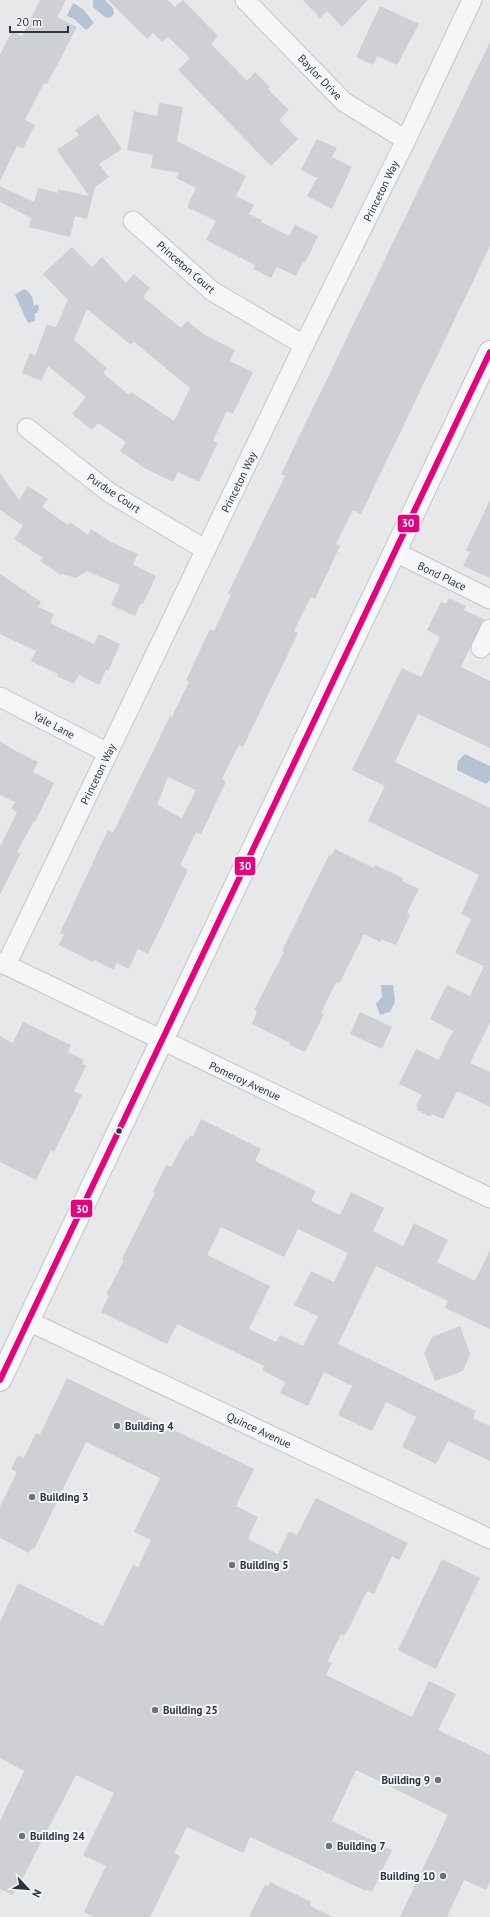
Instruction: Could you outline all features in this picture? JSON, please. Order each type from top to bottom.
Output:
[{"type":"main road","points":[[0,1380],[490,352]]},
{"type":"street","name":"Baylor Drive","points":[[245,0],[344,102],[406,140]]},
{"type":"street","name":"Princeton Way","points":[[3,963],[108,753],[304,346],[406,140],[472,0]]},
{"type":"street","name":"Princeton Court","points":[[133,221],[212,291],[304,346]]},
{"type":"street","name":"Purdue Court","points":[[27,428],[110,493],[206,550]]},
{"type":"street","name":"Bond Place","points":[[394,552],[490,599]]},
{"type":"street","points":[[481,648],[490,630]]},
{"type":"street","name":"Yale Lane","points":[[0,696],[108,753]]},
{"type":"street","name":"Pomeroy Avenue","points":[[3,963],[490,1198]]},
{"type":"street","name":"Quince Avenue","points":[[28,1321],[490,1539]]},
{"type":"water","points":[[93,0],[105,0],[113,8],[114,14],[110,18],[105,17],[93,7]]},
{"type":"water","points":[[73,3],[83,9],[94,23],[86,30],[74,19],[67,16]]},
{"type":"water","points":[[24,289],[32,296],[34,306],[37,304],[39,307],[38,312],[35,313],[35,321],[28,323],[15,295]]},
{"type":"water","points":[[465,754],[490,766],[490,780],[486,784],[457,770],[458,761]]},
{"type":"water","points":[[381,985],[393,985],[395,1002],[390,1012],[380,1015],[376,1004],[382,997]]},
{"type":"building","points":[[40,0],[66,0],[57,17],[77,27],[47,84],[44,83],[25,120],[35,125],[23,149],[17,146],[0,181],[0,55],[12,31],[22,36]]},
{"type":"building","points":[[108,0],[168,0],[175,7],[183,0],[218,36],[211,44],[247,81],[255,72],[270,87],[268,89],[289,110],[279,120],[298,139],[271,166],[178,70],[190,58],[168,37],[162,42],[153,33],[147,39]]},
{"type":"building","points":[[303,0],[368,0],[342,27],[327,11],[320,18]]},
{"type":"building","points":[[380,6],[419,24],[397,65],[377,56],[373,65],[356,57]]},
{"type":"building","points":[[490,42],[490,246],[361,514],[353,510],[336,544],[340,546],[315,599],[311,597],[294,631],[298,633],[243,747],[239,745],[222,779],[226,782],[201,834],[196,832],[180,865],[188,870],[148,954],[138,949],[129,969],[117,963],[114,970],[94,960],[93,962],[59,945],[64,935],[60,933],[108,830],[113,833],[170,716],[172,717],[189,682],[186,680],[210,629],[214,631],[231,595],[228,593],[285,476],[281,474]],"holes":[[[168,777],[196,790],[182,818],[157,805]]]},
{"type":"building","points":[[159,103],[183,107],[177,141],[246,176],[236,196],[254,205],[249,214],[262,220],[261,222],[289,236],[295,225],[318,236],[305,263],[303,262],[296,276],[277,267],[271,278],[253,269],[255,265],[206,240],[216,221],[187,207],[196,188],[176,178],[179,173],[151,168],[153,155],[127,150],[134,111],[157,116]]},
{"type":"building","points":[[98,114],[122,149],[99,164],[109,177],[95,187],[87,219],[75,216],[70,237],[29,227],[31,218],[0,202],[0,186],[34,202],[38,188],[58,193],[58,189],[89,196],[57,150],[79,135],[75,130]]},
{"type":"building","points":[[317,139],[337,148],[332,157],[352,167],[332,209],[307,196],[317,178],[301,170]]},
{"type":"building","points":[[72,247],[92,267],[102,257],[126,283],[134,274],[150,288],[143,297],[181,328],[187,321],[205,335],[235,350],[230,361],[253,372],[233,414],[227,411],[213,441],[218,443],[199,482],[178,472],[173,482],[146,469],[120,451],[126,442],[98,423],[92,430],[72,414],[86,397],[48,366],[42,381],[22,373],[30,353],[35,356],[47,324],[56,327],[68,300],[43,274]],"holes":[[[87,309],[131,345],[134,342],[190,388],[174,421],[131,392],[129,395],[103,373],[107,368],[74,340]]]},
{"type":"building","points":[[0,473],[19,500],[28,486],[48,499],[42,507],[68,525],[70,522],[88,535],[91,529],[111,542],[138,554],[133,565],[156,576],[143,604],[141,603],[135,616],[111,605],[120,585],[87,571],[76,578],[61,575],[40,561],[43,558],[14,539],[23,526],[0,510]]},
{"type":"building","points":[[490,500],[490,578],[463,566],[470,552],[466,550]]},
{"type":"building","points":[[0,574],[41,602],[38,607],[54,614],[50,623],[94,644],[99,634],[120,644],[108,671],[106,670],[99,685],[79,675],[74,684],[57,676],[58,674],[31,661],[36,651],[0,634]]},
{"type":"building","points":[[449,598],[466,606],[464,610],[484,619],[461,667],[490,681],[490,748],[418,714],[395,762],[490,808],[490,1023],[470,1063],[490,1072],[490,1107],[457,1091],[443,1119],[432,1114],[431,1117],[417,1110],[418,1107],[416,1106],[422,1095],[399,1084],[416,1049],[439,1060],[453,1031],[430,1019],[447,985],[470,996],[484,966],[455,953],[471,919],[461,914],[479,875],[368,821],[385,786],[352,770],[402,668],[421,677],[440,637],[427,630],[441,602],[446,604]]},
{"type":"building","points":[[0,741],[38,762],[33,772],[54,783],[35,822],[34,821],[17,852],[20,854],[0,895],[0,844],[1,845],[17,812],[11,809],[15,802],[0,795]]},
{"type":"building","points":[[335,849],[374,868],[375,865],[403,878],[402,881],[419,889],[407,913],[410,915],[396,945],[381,939],[380,942],[364,934],[339,984],[336,982],[321,1013],[324,1014],[305,1052],[289,1045],[290,1043],[252,1024],[257,1012],[254,1010],[284,952],[282,951],[329,855],[331,856]]},
{"type":"building","points":[[360,1012],[392,1027],[382,1049],[350,1034]]},
{"type":"building","points":[[23,1022],[71,1045],[68,1052],[84,1060],[82,1064],[86,1066],[74,1091],[82,1095],[54,1152],[51,1150],[36,1180],[0,1162],[0,1036],[13,1043]]},
{"type":"building","points":[[201,1119],[261,1149],[255,1161],[316,1191],[311,1201],[340,1215],[351,1192],[384,1208],[373,1231],[403,1246],[414,1223],[448,1240],[437,1262],[475,1281],[490,1250],[490,1329],[445,1308],[448,1301],[376,1266],[338,1344],[476,1411],[473,1418],[490,1426],[490,1461],[448,1441],[436,1464],[402,1447],[416,1417],[386,1402],[372,1431],[338,1415],[352,1386],[324,1372],[308,1406],[280,1393],[285,1382],[262,1370],[264,1366],[177,1324],[167,1344],[101,1312],[109,1296],[106,1295],[155,1193],[153,1192],[166,1165],[171,1167],[186,1139],[188,1140],[190,1135],[193,1137]],"holes":[[[221,1227],[284,1257],[298,1229],[348,1253],[334,1282],[311,1271],[294,1305],[318,1316],[303,1346],[280,1335],[276,1342],[249,1329],[270,1286],[207,1255]]]},
{"type":"building","points":[[460,1326],[470,1354],[463,1371],[435,1381],[424,1353],[432,1337]]},
{"type":"building","points":[[67,1378],[254,1469],[236,1506],[258,1517],[248,1539],[278,1554],[289,1531],[297,1535],[316,1498],[408,1543],[399,1560],[392,1556],[374,1594],[367,1591],[349,1628],[344,1636],[341,1634],[328,1661],[332,1663],[326,1675],[412,1717],[429,1681],[456,1694],[438,1730],[490,1755],[490,1882],[486,1890],[464,1880],[447,1917],[400,1917],[448,1815],[356,1770],[332,1821],[392,1850],[372,1892],[366,1891],[250,1837],[243,1853],[187,1827],[174,1853],[180,1856],[150,1917],[94,1917],[84,1912],[106,1866],[83,1855],[114,1793],[76,1775],[13,1895],[0,1889],[0,1821],[24,1771],[0,1758],[0,1622],[18,1583],[103,1626],[133,1565],[138,1567],[151,1540],[134,1532],[160,1478],[86,1442],[34,1549],[32,1548],[29,1553],[0,1538],[0,1507],[17,1472],[11,1469],[18,1455],[24,1458],[36,1433],[40,1435]]},
{"type":"building","points":[[442,1559],[480,1578],[436,1669],[398,1650]]},
{"type":"building","points":[[270,1882],[311,1902],[310,1906],[333,1917],[249,1917],[265,1885],[268,1886]]},
{"type":"transit line","name":"30","points":[[0,1380],[490,352]]},
{"type":"place","name":"Building 4","points":[[117,1426]]},
{"type":"place","name":"Building 3","points":[[32,1497]]},
{"type":"place","name":"Building 5","points":[[232,1565]]},
{"type":"place","name":"Building 25","points":[[155,1710]]},
{"type":"place","name":"Building 9","points":[[438,1780]]},
{"type":"place","name":"Building 24","points":[[22,1836]]},
{"type":"place","name":"Building 7","points":[[329,1846]]},
{"type":"place","name":"Building 10","points":[[443,1876]]}]
